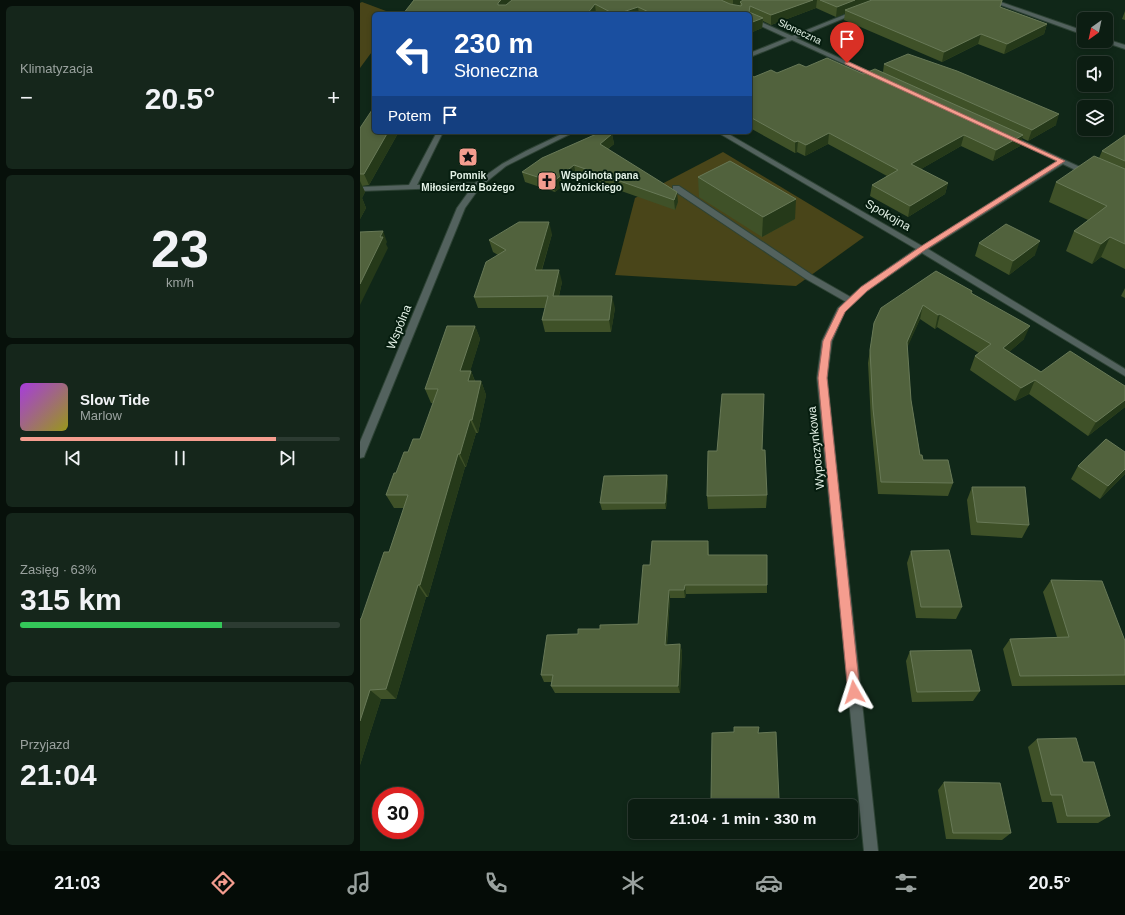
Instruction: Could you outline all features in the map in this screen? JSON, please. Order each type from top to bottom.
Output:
[{"type":"street","points":[[990,0],[1077,31]]},
{"type":"street","points":[[752,55],[864,10]]},
{"type":"street","name":"Słoneczna","points":[[752,20],[887,81]]},
{"type":"street","points":[[1113,43],[1125,47]]},
{"type":"street","points":[[412,187],[439,134]]},
{"type":"street","name":"Wspólna","points":[[360,454],[460,208],[477,185],[504,165],[567,134]]},
{"type":"street","name":"Spokojna","points":[[723,134],[922,249],[1125,373]]},
{"type":"street","points":[[1004,134],[1097,177]]},
{"type":"street","name":"Wypoczynkowa","points":[[871,851],[822,378],[827,341],[841,310],[864,289],[922,249],[1062,161]]},
{"type":"street","points":[[360,190],[477,185]]},
{"type":"street","points":[[676,188],[809,277],[850,301]]},
{"type":"shaded area","points":[[362,2],[386,11],[372,12],[372,52],[360,68],[360,3]]},
{"type":"shaded area","points":[[723,152],[864,237],[796,286],[615,275],[635,198]]},
{"type":"building","points":[[414,0],[501,0],[498,5],[506,5],[512,0],[721,0],[730,4],[741,6],[742,4],[740,2],[743,0],[813,0],[771,15],[750,6],[749,12],[649,12],[638,7],[623,12],[610,12],[595,4],[589,12],[405,12]]},
{"type":"building","points":[[820,0],[855,0],[837,7]]},
{"type":"building","points":[[872,0],[1002,0],[1000,7],[1047,24],[1007,44],[981,34],[944,52],[845,10]]},
{"type":"building","points":[[752,13],[763,18],[752,22]]},
{"type":"building","points":[[908,54],[957,71],[1059,114],[1032,130],[884,64]]},
{"type":"building","points":[[827,58],[863,74],[875,69],[1023,135],[996,150],[964,135],[911,164],[948,183],[910,206],[872,185],[898,170],[829,133],[806,145],[798,141],[795,142],[752,118],[752,76],[754,77],[771,70],[777,73],[799,64],[806,67]]},
{"type":"building","points":[[372,110],[372,134],[387,134],[364,174],[360,174],[360,128]]},
{"type":"building","points":[[596,134],[612,134],[600,144],[677,192],[674,200],[574,165],[553,182],[522,172],[542,158]]},
{"type":"building","points":[[1125,135],[1125,161],[1102,151]]},
{"type":"building","points":[[1094,156],[1125,169],[1125,244],[1110,237],[1101,244],[1074,231],[1107,206],[1056,182]]},
{"type":"building","points":[[730,161],[796,199],[763,217],[698,177]]},
{"type":"building","points":[[519,222],[549,222],[535,270],[559,270],[553,296],[612,296],[609,320],[542,320],[548,296],[474,297],[486,262],[506,250],[489,240]]},
{"type":"building","points":[[1006,224],[1040,241],[1013,261],[979,243]]},
{"type":"building","points":[[383,231],[380,237],[383,237],[360,284],[360,232]]},
{"type":"building","points":[[936,271],[972,291],[971,293],[1030,326],[1003,348],[1041,372],[1070,351],[1125,386],[1125,400],[1096,422],[1035,380],[1021,388],[975,356],[991,344],[940,314],[938,315],[923,305],[907,342],[911,400],[920,455],[922,455],[923,460],[948,460],[953,483],[881,482],[873,409],[870,350],[874,323],[881,308]]},
{"type":"building","points":[[447,326],[475,326],[460,371],[471,371],[468,381],[481,381],[472,420],[470,420],[460,454],[458,454],[420,585],[418,585],[386,689],[370,690],[360,721],[360,619],[384,552],[389,552],[408,495],[386,495],[404,452],[408,452],[413,439],[420,439],[438,389],[425,389]]},
{"type":"building","points":[[722,394],[764,394],[762,450],[765,450],[767,495],[707,496],[708,451],[717,451]]},
{"type":"building","points":[[1106,439],[1125,452],[1125,469],[1108,486],[1078,466]]},
{"type":"building","points":[[667,475],[665,503],[600,503],[604,476]]},
{"type":"building","points":[[972,487],[1025,487],[1029,525],[977,522]]},
{"type":"building","points":[[652,541],[708,541],[708,555],[767,555],[767,585],[685,585],[684,590],[669,590],[665,645],[680,644],[678,686],[551,686],[553,675],[541,675],[547,635],[578,634],[578,629],[600,629],[600,625],[638,624],[643,565],[650,565]]},
{"type":"building","points":[[949,550],[962,607],[921,607],[911,551]]},
{"type":"building","points":[[1051,580],[1102,581],[1125,641],[1125,675],[1020,676],[1010,639],[1069,637]]},
{"type":"building","points":[[971,650],[980,691],[917,692],[910,651]]},
{"type":"building","points":[[734,727],[759,727],[758,733],[776,732],[779,799],[711,799],[712,733],[734,732]]},
{"type":"building","points":[[1076,738],[1083,762],[1094,762],[1110,816],[1067,816],[1062,795],[1051,795],[1037,739]]},
{"type":"building","points":[[944,782],[1000,783],[1011,833],[953,833]]},
{"type":"place","name":"Pomnik Miłosierdza Bożego","points":[[468,157]]},
{"type":"place","name":"Wspólnota pana Woźnickiego","points":[[547,181]]},
{"type":"route","points":[[847,63],[1062,161],[922,249],[864,289],[841,310],[827,341],[822,378],[854,692]]}]
